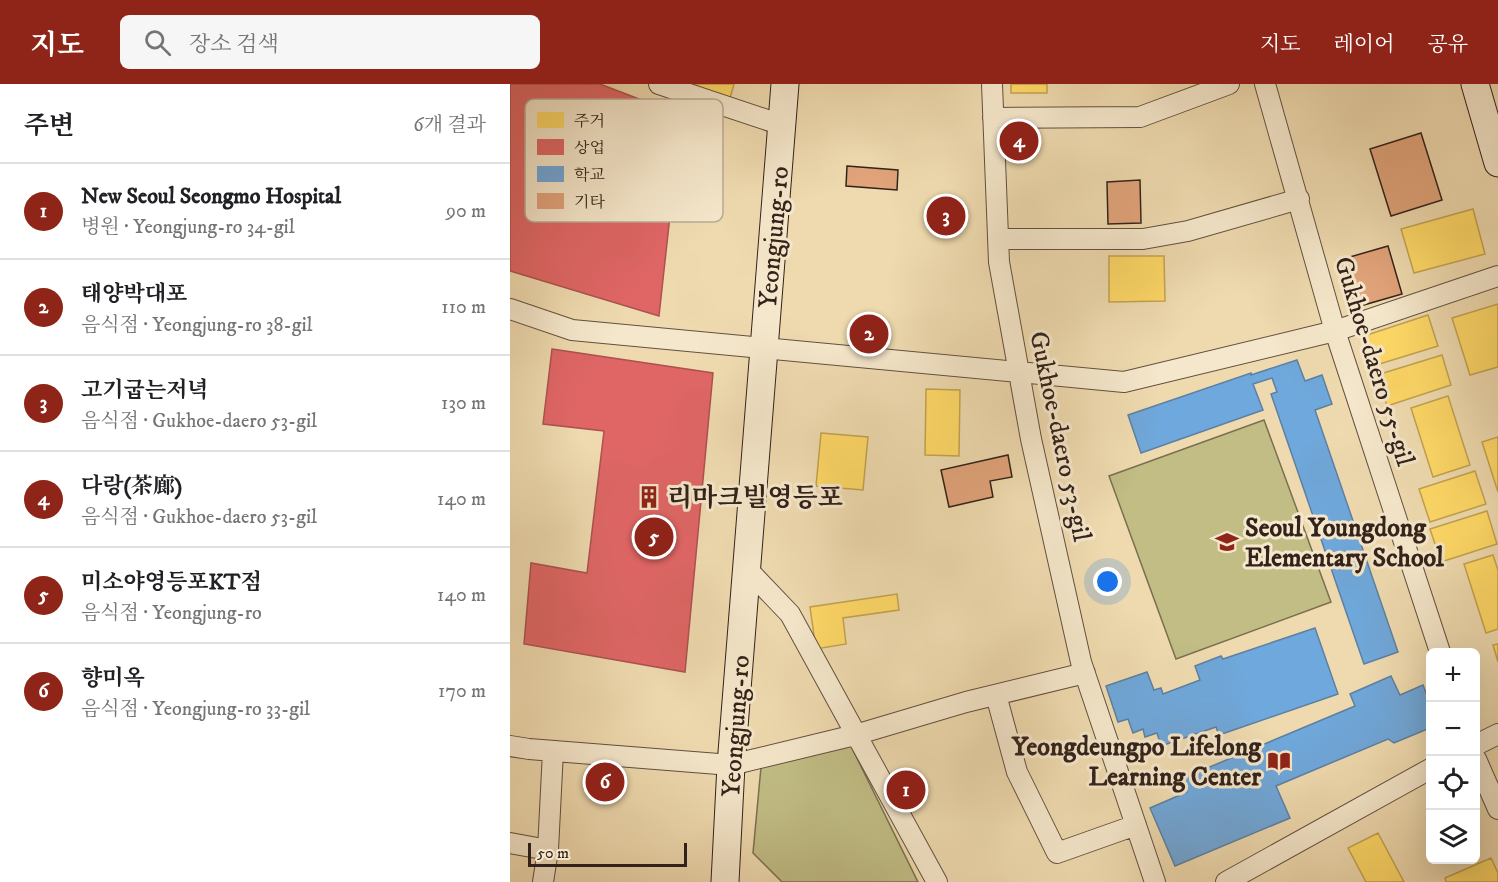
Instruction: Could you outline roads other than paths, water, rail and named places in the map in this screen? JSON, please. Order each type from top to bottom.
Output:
[{"type":"main road","name":"Yeongjung-ro","points":[[725,882],[731,765],[785,84]]},
{"type":"main road","points":[[1475,84],[1498,163]]},
{"type":"street","points":[[660,84],[705,99]]},
{"type":"street","name":"Gukhoe-daero 53-gil","points":[[992,84],[999,262],[1031,438],[1085,673],[1155,882]]},
{"type":"street","points":[[993,118],[1140,117],[1229,84]]},
{"type":"street","name":"Gukhoe-daero 55-gil","points":[[1265,84],[1335,331],[1439,648]]},
{"type":"street","points":[[723,105],[782,125]]},
{"type":"street","points":[[998,239],[1143,239],[1188,231],[1299,199]]},
{"type":"street","points":[[510,309],[572,330],[1124,382],[1335,331],[1498,276]]},
{"type":"street","points":[[747,569],[790,614],[937,882]]},
{"type":"street","points":[[510,746],[731,765],[855,735],[996,694],[1085,673]]},
{"type":"street","points":[[996,694],[1017,772],[1057,853],[1136,825]]},
{"type":"street","points":[[1480,742],[1498,734]]},
{"type":"street","points":[[543,882],[548,850],[553,751]]},
{"type":"street","points":[[1480,768],[1498,809]]},
{"type":"street","points":[[1226,882],[1426,772]]},
{"type":"street","points":[[510,843],[548,850]]},
{"type":"place","name":"다랑(茶廊)","points":[[1019,141]]},
{"type":"place","name":"고기굽는저녁","points":[[946,216]]},
{"type":"place","name":"태양박대포","points":[[869,334]]},
{"type":"place","name":"리마크빌영등포","points":[[649,497]]},
{"type":"place","name":"미소야영등포KT점","points":[[654,537]]},
{"type":"place","name":"Seoul Youngdong Elementary School","points":[[1227,542]]},
{"type":"place","name":"Yeongdeungpo Lifelong Learning Center","points":[[1279,761]]},
{"type":"place","name":"향미옥","points":[[605,782]]},
{"type":"place","name":"New Seoul Seongmo Hospital","points":[[906,790]]}]
